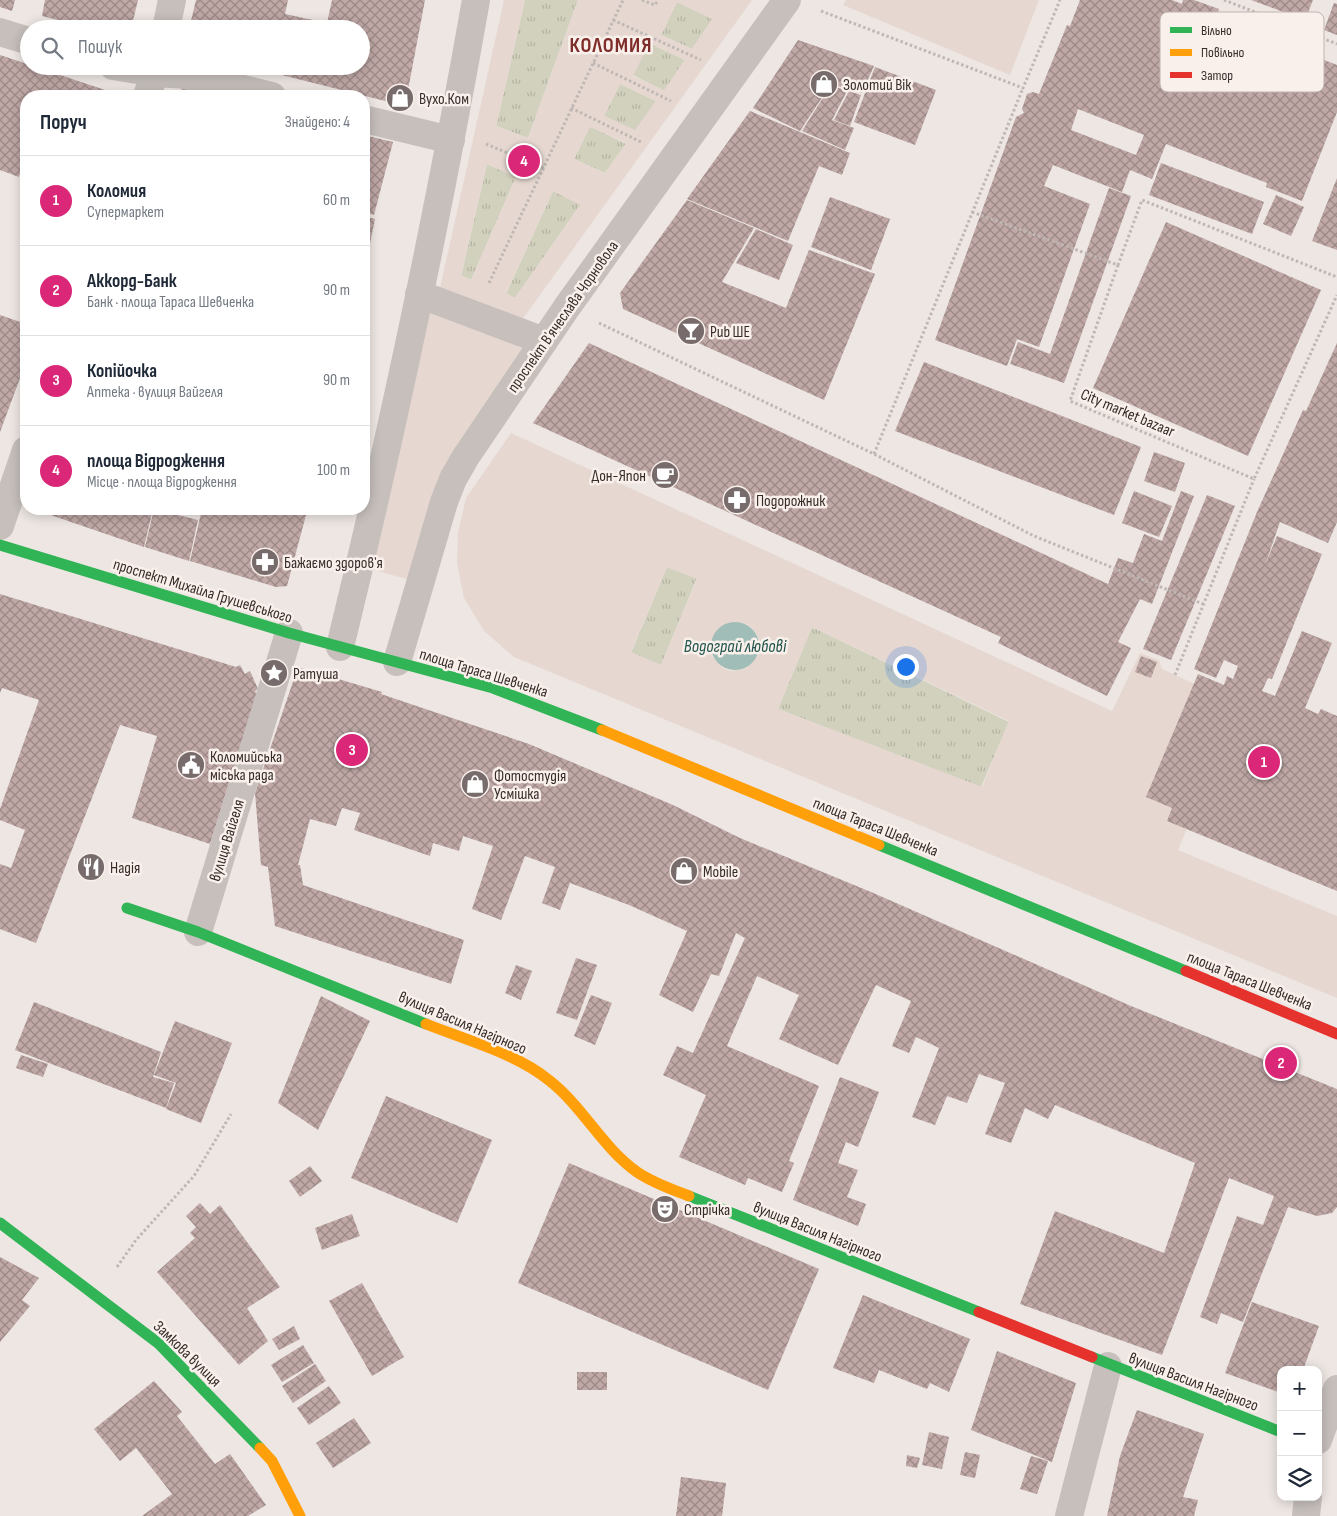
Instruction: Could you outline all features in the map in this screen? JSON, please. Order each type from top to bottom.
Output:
[{"type":"main road","name":"проспект Михайла Грушевського","points":[[0,545],[289,634],[397,662]]},
{"type":"main road","name":"площа Тараса Шевченка","points":[[397,662],[493,688],[539,704],[1337,1034]]},
{"type":"main road","name":"вулиця Василя Нагірного","points":[[127,908],[198,932],[502,1054],[534,1070],[554,1084],[630,1169],[650,1181],[1108,1366],[1277,1430]]},
{"type":"main road","name":"Замкова вулиця","points":[[0,1223],[158,1343],[272,1461],[300,1516]]},
{"type":"street","points":[[168,20],[172,0]]},
{"type":"street","points":[[370,513],[452,135],[476,0]]},
{"type":"street","name":"проспект Вʼячеслава Чорновола","points":[[397,662],[453,479],[567,307],[787,0]]},
{"type":"street","points":[[0,32],[20,38]]},
{"type":"street","points":[[140,75],[153,79],[187,76],[246,90]]},
{"type":"street","points":[[370,120],[452,135]]},
{"type":"street","points":[[419,294],[544,341]]},
{"type":"street","points":[[0,526],[20,468]]},
{"type":"street","points":[[340,647],[370,515]]},
{"type":"street","name":"вулиця Вайгеля","points":[[198,932],[289,634]]},
{"type":"street","points":[[1069,1516],[1108,1366]]},
{"type":"street","points":[[1322,1429],[1337,1389]]},
{"type":"street","points":[[1306,1516],[1308,1501]]},
{"type":"path","points":[[474,315],[623,0]]},
{"type":"path","points":[[642,0],[655,5],[658,0]]},
{"type":"path","points":[[874,454],[1060,0]]},
{"type":"path","points":[[1224,0],[1255,12]]},
{"type":"path","points":[[818,10],[1023,88]]},
{"type":"path","points":[[614,20],[734,75]]},
{"type":"path","points":[[1324,39],[1337,44]]},
{"type":"path","points":[[593,63],[704,117]]},
{"type":"path","points":[[571,108],[674,159]]},
{"type":"path","points":[[452,135],[544,168]]},
{"type":"path","name":"City market bazaar","points":[[1254,479],[1070,401],[1142,200],[1337,277]]},
{"type":"path","points":[[972,212],[1118,265]]},
{"type":"path","points":[[1175,675],[1254,479],[1337,295]]},
{"type":"path","points":[[567,307],[874,454],[1034,536],[1203,604]]},
{"type":"path","points":[[118,1264],[136,1240],[194,1176],[231,1114]]},
{"type":"green space","points":[[525,0],[578,0],[528,138],[496,126]]},
{"type":"green space","points":[[677,2],[713,19],[692,49],[661,35]]},
{"type":"green space","points":[[649,43],[685,60],[664,91],[633,75]]},
{"type":"green space","points":[[620,84],[656,101],[635,131],[604,116]]},
{"type":"green space","points":[[590,126],[626,144],[605,173],[574,159]]},
{"type":"green space","points":[[487,164],[516,177],[471,280],[461,276]]},
{"type":"green space","points":[[553,191],[581,204],[515,298],[506,294]]},
{"type":"green space","points":[[667,567],[697,578],[661,665],[631,653]]},
{"type":"green space","points":[[812,627],[1009,722],[981,787],[778,709]]},
{"type":"shaded area","points":[[504,0],[525,0],[496,126],[528,138],[578,0],[752,0],[522,320],[440,288]],"holes":[[[677,2],[712,19],[692,49],[661,35]],[[649,43],[685,60],[664,90],[633,76]],[[620,84],[656,101],[635,130],[604,116]],[[590,127],[626,143],[605,173],[574,159]],[[487,164],[516,177],[471,280],[461,275]],[[553,191],[580,205],[515,298],[506,293]]]},
{"type":"shaded area","points":[[846,0],[1039,0],[1010,75],[843,5]]},
{"type":"shaded area","points":[[419,294],[544,341],[465,458],[421,583],[359,566]]},
{"type":"shaded area","points":[[511,433],[1112,711],[1140,653],[1159,660],[1162,669],[1239,704],[1178,850],[1337,916],[1337,998],[514,657],[484,631],[464,598],[457,563],[458,532],[466,498]],"holes":[[[667,567],[697,579],[661,665],[631,652]],[[744,623],[751,627],[759,640],[757,656],[746,668],[731,671],[723,668],[712,656],[710,648]],[[812,627],[1009,721],[982,787],[778,709]]]},
{"type":"water","name":"Водограй любові","points":[[730,622],[740,622],[749,626],[755,632],[758,637],[758,655],[749,666],[740,670],[730,670],[721,666],[715,660],[711,651],[711,641],[715,632],[721,626]]},
{"type":"building","points":[[0,0],[15,0],[12,11],[0,7]]},
{"type":"building","points":[[45,0],[138,0],[133,20],[58,20],[42,16]]},
{"type":"building","points":[[196,0],[288,0],[285,14],[313,20],[191,20]]},
{"type":"building","points":[[332,0],[425,0],[405,106],[370,97],[370,90],[341,90],[282,75],[370,75],[370,20],[328,20]]},
{"type":"building","points":[[1080,0],[1172,0],[1182,4],[1183,0],[1194,0],[1219,9],[1218,12],[1160,12],[1160,92],[1324,92],[1324,60],[1337,65],[1337,112],[1302,201],[1266,187],[1267,183],[1166,144],[1152,179],[1130,170],[1122,192],[1053,165],[1044,186],[1090,204],[1039,347],[1017,339],[1007,366],[935,340],[1016,117],[1024,113],[1022,109],[1027,94],[1033,92],[1039,94],[1067,25],[1070,26]],"holes":[[[1078,109],[1144,135],[1136,155],[1071,130]]]},
{"type":"building","points":[[1251,0],[1313,0],[1308,12],[1283,12]]},
{"type":"building","points":[[1334,3],[1337,4],[1337,35],[1324,30]]},
{"type":"building","points":[[798,40],[874,66],[862,93],[831,84],[800,131],[753,108]]},
{"type":"building","points":[[0,55],[20,62],[20,75],[60,75],[105,90],[20,90],[20,174],[19,177],[0,170]]},
{"type":"building","points":[[875,67],[936,90],[915,145],[854,122]]},
{"type":"building","points":[[831,85],[847,91],[832,120],[854,128],[845,150],[802,131]]},
{"type":"building","points":[[849,91],[861,95],[850,126],[834,120]]},
{"type":"building","points":[[750,111],[850,153],[842,175],[819,166],[788,241],[687,199]]},
{"type":"building","points":[[370,136],[393,142],[374,215],[370,214]]},
{"type":"building","points":[[1161,163],[1264,202],[1252,234],[1149,195]]},
{"type":"building","points":[[1337,178],[1337,250],[1312,241]]},
{"type":"building","points":[[1109,188],[1131,196],[1064,383],[1010,364],[1018,342],[1050,354]]},
{"type":"building","points":[[1276,195],[1304,207],[1291,236],[1263,224]]},
{"type":"building","points":[[830,197],[890,219],[871,270],[811,247]]},
{"type":"building","points":[[687,200],[754,228],[722,282],[786,308],[809,250],[875,274],[824,400],[623,309],[620,293]]},
{"type":"building","points":[[370,218],[375,219],[370,244]]},
{"type":"building","points":[[1166,222],[1321,290],[1248,456],[1093,388]]},
{"type":"building","points":[[756,229],[793,245],[779,280],[736,263]]},
{"type":"building","points":[[0,315],[20,322],[20,378],[0,432]]},
{"type":"building","points":[[589,343],[1108,584],[1118,558],[1133,563],[1144,534],[1162,541],[1181,491],[1194,496],[1152,604],[1140,599],[1118,642],[1131,648],[1107,696],[998,643],[1001,637],[533,423]]},
{"type":"building","points":[[1337,343],[1337,522],[1328,543],[1280,522],[1265,565],[1277,536],[1322,554],[1272,679],[1268,678],[1262,691],[1275,696],[1302,631],[1332,643],[1305,708],[1318,714],[1321,709],[1337,716],[1337,891],[1167,821],[1172,808],[1146,797],[1198,674],[1224,685],[1227,676],[1233,679],[1238,666],[1224,660],[1216,678],[1194,669],[1257,512],[1303,410],[1306,411]]},
{"type":"building","points":[[924,362],[1141,447],[1114,515],[895,431]]},
{"type":"building","points":[[1154,452],[1185,463],[1175,492],[1144,481]]},
{"type":"building","points":[[1134,491],[1172,506],[1159,537],[1122,523]]},
{"type":"building","points":[[1207,495],[1235,506],[1171,660],[1143,649]]},
{"type":"building","points":[[51,515],[152,515],[144,547]]},
{"type":"building","points":[[153,515],[178,515],[198,520],[189,561],[145,547]]},
{"type":"building","points":[[201,515],[306,515],[287,586],[276,587],[190,561]]},
{"type":"building","name":"Коломийська міська рада","points":[[0,594],[236,667],[240,665],[245,674],[250,671],[258,689],[255,691],[259,700],[254,702],[210,844],[132,818],[157,736],[120,725],[36,943],[0,929],[0,864],[11,868],[25,830],[0,820],[0,809],[39,700],[2,688],[0,693]]},
{"type":"building","points":[[1141,656],[1157,662],[1151,678],[1135,672]]},
{"type":"building","points":[[298,667],[382,692],[381,694],[529,744],[673,805],[740,838],[871,892],[1131,1006],[1337,1089],[1337,1207],[1332,1213],[1317,1216],[1288,1207],[1243,1322],[1221,1313],[1217,1324],[1200,1317],[1237,1216],[1263,1225],[1274,1196],[1229,1178],[1162,1355],[1020,1304],[1055,1211],[1164,1253],[1195,1163],[1055,1105],[1048,1119],[1025,1108],[1011,1143],[985,1134],[1005,1083],[979,1074],[967,1103],[947,1096],[935,1125],[912,1117],[939,1048],[916,1037],[909,1053],[892,1046],[911,1001],[876,985],[838,1065],[779,1039],[799,995],[757,976],[727,1046],[819,1086],[789,1161],[794,1163],[782,1192],[748,1178],[745,1185],[679,1157],[706,1095],[663,1075],[677,1046],[693,1053],[745,938],[736,933],[719,976],[711,974],[693,1012],[659,995],[687,931],[629,905],[570,883],[560,910],[542,903],[555,867],[525,856],[501,920],[472,909],[493,846],[463,836],[459,851],[433,843],[430,856],[354,830],[360,813],[342,808],[336,826],[310,819],[298,865],[300,865],[303,885],[464,940],[451,984],[275,926],[268,867],[261,865],[255,793]]},
{"type":"building","points":[[576,958],[597,965],[577,1020],[556,1013]]},
{"type":"building","points":[[516,965],[532,971],[521,1000],[505,993]]},
{"type":"building","points":[[591,995],[612,1003],[595,1045],[574,1036]]},
{"type":"building","points":[[321,996],[370,1021],[318,1130],[278,1103]]},
{"type":"building","points":[[34,1002],[161,1052],[153,1077],[174,1083],[166,1108],[15,1050]]},
{"type":"building","points":[[175,1021],[232,1043],[201,1123],[166,1109],[176,1083],[154,1075]]},
{"type":"building","points":[[21,1055],[48,1064],[43,1077],[16,1068]]},
{"type":"building","points":[[840,1077],[879,1092],[858,1147],[846,1142],[838,1163],[858,1170],[847,1197],[866,1204],[858,1226],[793,1200]]},
{"type":"building","points":[[386,1096],[492,1140],[457,1223],[351,1178]]},
{"type":"building","points":[[569,1163],[819,1269],[768,1390],[518,1283]]},
{"type":"building","points":[[310,1166],[322,1181],[300,1197],[289,1181]]},
{"type":"building","points":[[200,1203],[210,1214],[220,1205],[280,1287],[247,1308],[268,1341],[239,1365],[157,1272],[195,1238],[190,1233],[196,1227],[186,1216]]},
{"type":"building","points":[[352,1214],[360,1236],[322,1250],[315,1228]]},
{"type":"building","points":[[0,1257],[39,1278],[22,1300],[30,1306],[0,1342]]},
{"type":"building","points":[[362,1283],[404,1357],[372,1376],[329,1301]]},
{"type":"building","points":[[863,1295],[970,1339],[949,1392],[930,1383],[927,1389],[879,1370],[874,1383],[833,1368]]},
{"type":"building","points":[[1252,1302],[1319,1326],[1304,1366],[1277,1366],[1277,1392],[1225,1373]]},
{"type":"building","points":[[294,1326],[300,1339],[279,1350],[272,1339]]},
{"type":"building","points":[[303,1345],[314,1363],[282,1382],[271,1365]]},
{"type":"building","points":[[997,1351],[1076,1383],[1052,1462],[971,1430]]},
{"type":"building","points":[[315,1364],[326,1381],[293,1403],[282,1386]]},
{"type":"building","points":[[577,1372],[607,1372],[607,1390],[577,1390]]},
{"type":"building","points":[[154,1381],[182,1412],[177,1416],[215,1464],[230,1454],[266,1505],[248,1516],[142,1516],[172,1494],[136,1448],[120,1461],[94,1429]]},
{"type":"building","points":[[329,1386],[341,1403],[309,1425],[297,1408]]},
{"type":"building","points":[[1137,1410],[1204,1434],[1183,1497],[1198,1500],[1194,1516],[1107,1516],[1120,1456]]},
{"type":"building","points":[[354,1418],[371,1443],[333,1468],[316,1443]]},
{"type":"building","points":[[929,1432],[949,1437],[942,1469],[922,1465]]},
{"type":"building","points":[[965,1452],[980,1455],[975,1478],[960,1475]]},
{"type":"building","points":[[907,1455],[920,1458],[917,1468],[906,1466]]},
{"type":"building","points":[[1031,1456],[1048,1461],[1037,1494],[1020,1489]]},
{"type":"building","points":[[681,1477],[726,1483],[722,1516],[676,1516]]},
{"type":"traffic: fast","points":[[0,545],[289,633],[493,688],[602,730]]},
{"type":"traffic: fast","points":[[879,845],[1186,971]]},
{"type":"traffic: fast","points":[[127,908],[198,932],[426,1024]]},
{"type":"traffic: fast","points":[[689,1196],[979,1312]]},
{"type":"traffic: fast","points":[[0,1223],[158,1343],[260,1448]]},
{"type":"traffic: fast","points":[[1092,1357],[1277,1430]]},
{"type":"traffic: slow","points":[[602,730],[879,845]]},
{"type":"traffic: slow","points":[[426,1024],[490,1048],[537,1071],[562,1091],[613,1151],[637,1172],[662,1186],[689,1196]]},
{"type":"traffic: slow","points":[[260,1448],[272,1461],[300,1516]]},
{"type":"traffic: jam","points":[[1186,971],[1337,1034]]},
{"type":"traffic: jam","points":[[979,1312],[1092,1357]]},
{"type":"place","name":"Золотий Вік","points":[[824,84]]},
{"type":"place","name":"Вухо.Ком","points":[[400,98]]},
{"type":"place","name":"площа Відродження","points":[[524,161]]},
{"type":"place","name":"Pub ШЕ","points":[[691,331]]},
{"type":"place","name":"Дон-Япон","points":[[665,475]]},
{"type":"place","name":"Подорожник","points":[[737,500]]},
{"type":"place","name":"Бажаємо здоровʼя","points":[[265,562]]},
{"type":"place","name":"Ратуша","points":[[274,673]]},
{"type":"place","name":"Копійочка","points":[[352,750]]},
{"type":"place","name":"Коломия","points":[[1264,762]]},
{"type":"place","name":"Коломийська міська рада","points":[[191,765]]},
{"type":"place","name":"Фотостудія Усмішка","points":[[475,784]]},
{"type":"place","name":"Надія","points":[[91,867]]},
{"type":"place","name":"Mobile","points":[[684,871]]},
{"type":"place","name":"Аккорд-Банк","points":[[1281,1063]]},
{"type":"place","name":"Стрічка","points":[[665,1209]]},
{"type":"district","name":"КОЛОМИЯ","points":[[611,45]]}]
